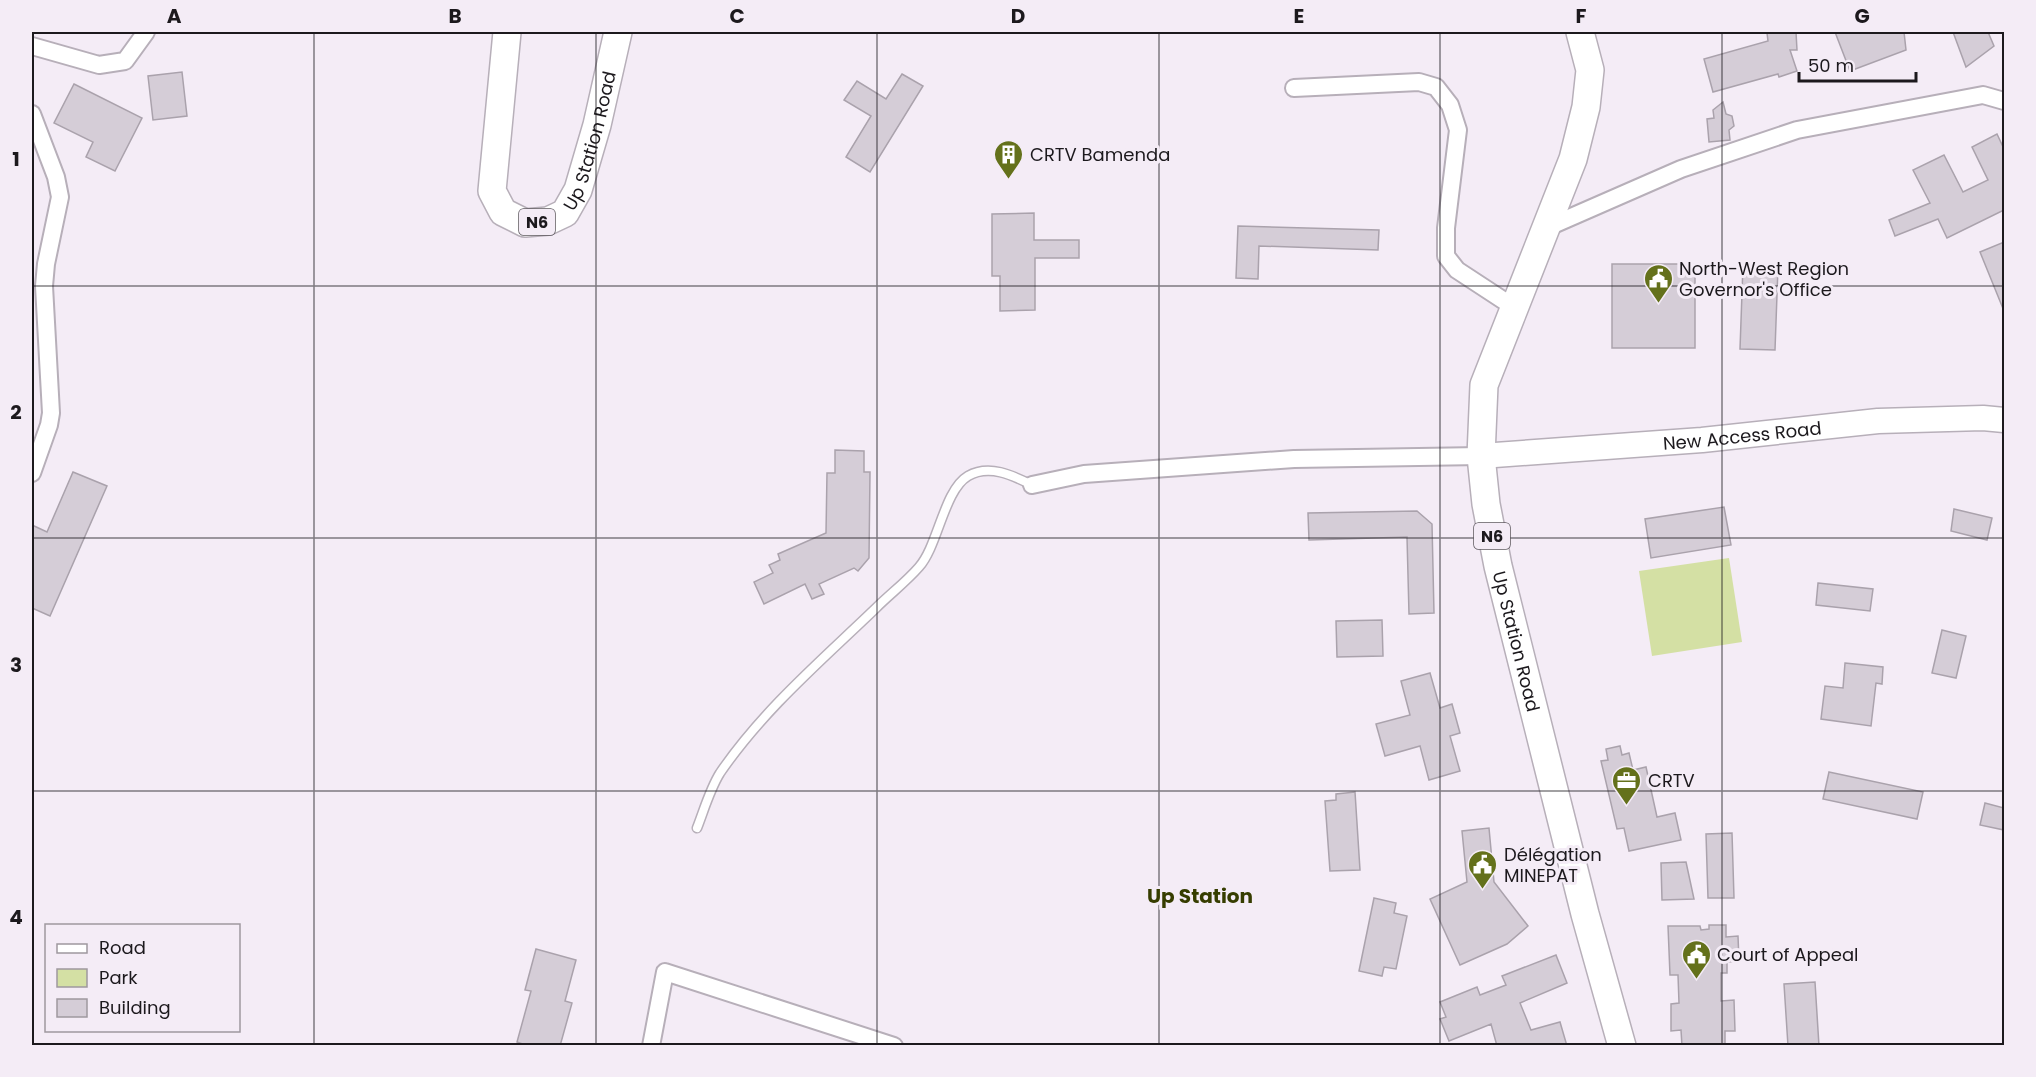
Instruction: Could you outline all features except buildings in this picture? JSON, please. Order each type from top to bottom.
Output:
[{"type":"highway","name":"Up Station Road","points":[[507,32],[492,191],[503,212],[525,223],[548,221],[566,213],[578,190],[597,125],[618,32]]},
{"type":"highway","name":"Up Station Road","points":[[1580,32],[1590,70],[1586,107],[1573,159],[1484,385],[1481,456],[1486,504],[1498,566],[1582,903],[1622,1046]]},
{"type":"main road","name":"New Access Road","points":[[1481,456],[1702,440],[1878,421],[1983,418],[2004,420]]},
{"type":"street","points":[[32,46],[99,65],[125,61],[146,32]]},
{"type":"street","points":[[1294,88],[1419,82],[1437,87],[1450,105],[1458,130],[1446,228],[1446,256],[1457,270],[1515,308]]},
{"type":"street","points":[[1545,228],[1681,169],[1797,130],[1983,95],[2004,101]]},
{"type":"street","points":[[32,114],[56,177],[60,197],[46,264],[44,286],[51,413],[32,473]]},
{"type":"street","points":[[1032,485],[1084,474],[1282,460],[1481,456]]},
{"type":"street","points":[[651,1046],[665,972],[894,1046]]},
{"type":"lane","points":[[697,828],[719,775],[753,730],[787,693],[921,565],[945,513],[952,491],[967,477],[985,470],[1009,474],[1032,485]]},
{"type":"green space","points":[[1729,558],[1742,642],[1652,656],[1639,571]]},
{"type":"place","name":"CRTV Bamenda","points":[[1009,180]]},
{"type":"place","name":"North-West Region Governor's Office","points":[[1658,304]]},
{"type":"place","name":"CRTV","points":[[1627,806]]},
{"type":"place","name":"Délégation MINEPAT","points":[[1483,890]]},
{"type":"place","name":"Court of Appeal","points":[[1696,980]]},
{"type":"district","name":"Up Station","points":[[1200,896]]}]
